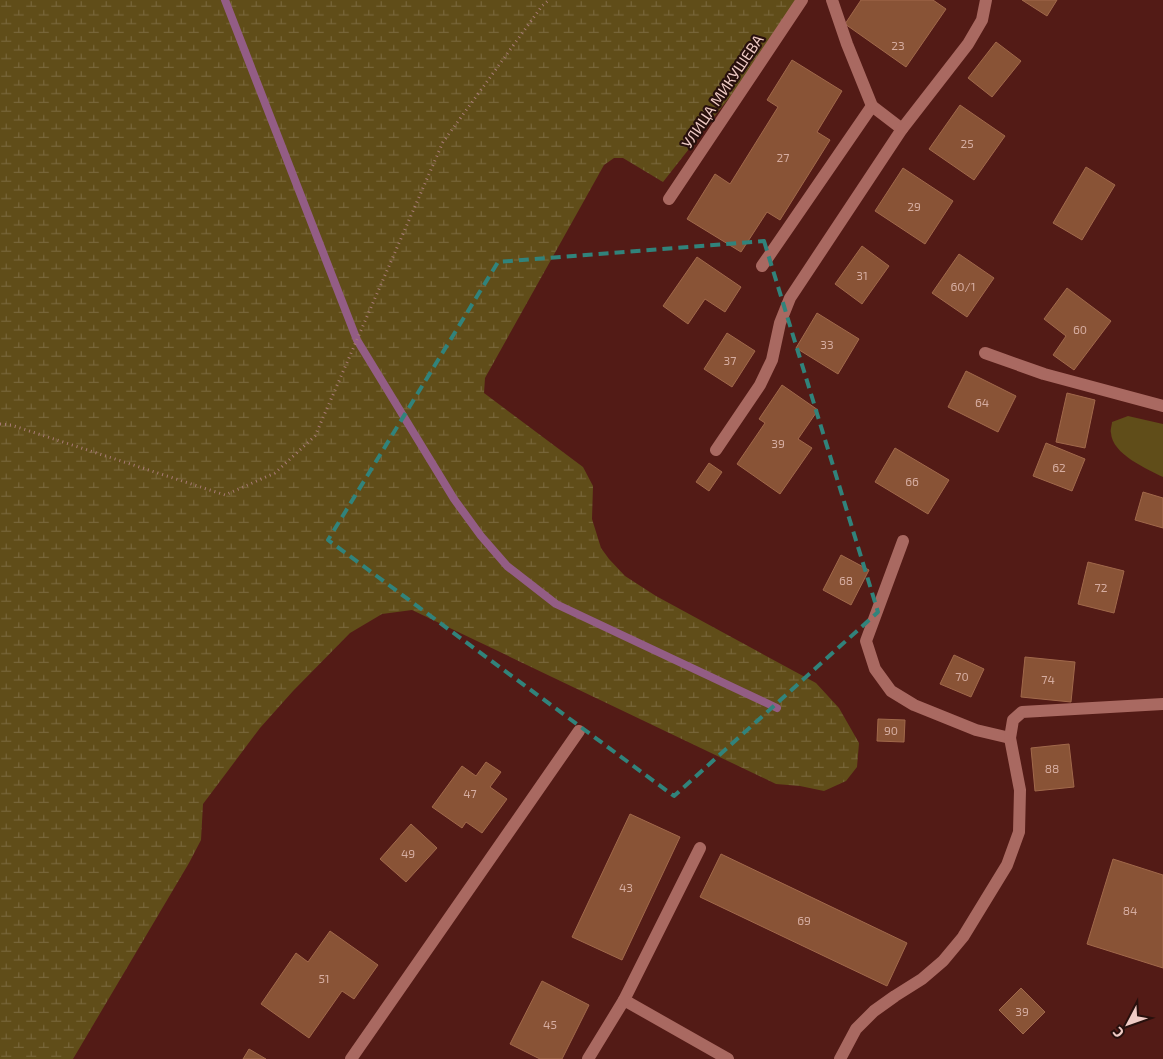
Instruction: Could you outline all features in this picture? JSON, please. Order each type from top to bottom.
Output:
[{"type":"street","name":"УЛИЦА МИКУШЕВА","points":[[669,199],[802,0]]},
{"type":"street","points":[[832,0],[847,44],[872,106],[902,129]]},
{"type":"street","points":[[716,450],[760,385],[772,360],[780,324],[790,298],[902,129],[968,44],[982,20],[986,0]]},
{"type":"street","points":[[762,266],[872,106]]},
{"type":"street","points":[[985,353],[1044,374],[1163,406]]},
{"type":"street","points":[[903,541],[866,641],[875,670],[891,691],[914,705],[976,730],[1010,738]]},
{"type":"street","points":[[840,1059],[856,1030],[874,1011],[922,979],[943,961],[963,937],[1007,865],[1019,832],[1020,815],[1020,790],[1010,738],[1013,720],[1022,712],[1163,704]]},
{"type":"street","points":[[350,1059],[579,731]]},
{"type":"street","points":[[588,1059],[624,1000],[700,848]]},
{"type":"street","points":[[624,1000],[728,1059]]},
{"type":"path","points":[[0,424],[11,425],[225,495],[275,473],[315,436],[444,142],[542,6],[549,0]]},
{"type":"highlighted area","points":[[764,241],[878,612],[674,796],[328,540],[498,262]]},
{"type":"green space","points":[[0,0],[806,0],[663,182],[623,158],[614,158],[604,165],[485,378],[484,393],[583,467],[593,486],[592,519],[601,548],[625,576],[656,596],[816,683],[839,708],[859,743],[857,767],[846,781],[824,791],[776,784],[412,610],[382,614],[350,633],[293,691],[260,728],[203,804],[201,840],[73,1059],[0,1059]]},
{"type":"green space","points":[[1128,416],[1163,424],[1163,477],[1131,460],[1117,448],[1111,432],[1112,422]]},
{"type":"building","points":[[861,0],[933,0],[946,9],[906,67],[845,24]]},
{"type":"building","points":[[1022,0],[1057,0],[1047,16]]},
{"type":"building","points":[[996,42],[1021,61],[992,97],[968,78]]},
{"type":"building","points":[[792,60],[842,91],[817,132],[830,140],[780,220],[767,212],[741,252],[687,219],[715,174],[730,184],[778,107],[767,100]]},
{"type":"building","points":[[960,105],[1005,136],[974,180],[929,149]]},
{"type":"building","points":[[1086,167],[1115,185],[1082,240],[1053,223]]},
{"type":"building","points":[[903,168],[953,201],[925,244],[875,211]]},
{"type":"building","points":[[862,246],[889,266],[862,304],[835,284]]},
{"type":"building","points":[[959,254],[994,278],[967,317],[932,293]]},
{"type":"building","points":[[697,257],[741,287],[725,312],[705,299],[688,324],[663,306]]},
{"type":"building","points":[[1067,288],[1111,321],[1074,370],[1053,355],[1066,336],[1044,319]]},
{"type":"building","points":[[817,313],[859,339],[838,374],[796,348]]},
{"type":"building","points":[[727,333],[755,351],[732,387],[704,369]]},
{"type":"building","points":[[966,371],[1016,396],[998,432],[948,407]]},
{"type":"building","points":[[782,385],[818,410],[798,439],[812,448],[780,494],[737,464],[765,423],[759,419]]},
{"type":"building","points":[[1067,393],[1095,400],[1085,448],[1056,442]]},
{"type":"building","points":[[1046,443],[1085,459],[1072,491],[1033,476]]},
{"type":"building","points":[[895,448],[949,480],[928,514],[875,482]]},
{"type":"building","points":[[709,463],[722,472],[709,491],[696,482]]},
{"type":"building","points":[[1143,492],[1163,498],[1163,528],[1135,520]]},
{"type":"building","points":[[841,555],[869,570],[851,605],[823,590]]},
{"type":"building","points":[[1088,562],[1124,571],[1114,613],[1078,604]]},
{"type":"building","points":[[954,655],[984,669],[971,697],[940,684]]},
{"type":"building","points":[[1025,657],[1075,662],[1071,702],[1021,697]]},
{"type":"building","points":[[878,719],[905,720],[904,742],[877,741]]},
{"type":"building","points":[[1069,744],[1074,787],[1035,791],[1031,748]]},
{"type":"building","points":[[486,762],[501,772],[490,787],[507,799],[482,833],[466,822],[462,828],[432,807],[462,766],[476,776]]},
{"type":"building","points":[[630,814],[680,837],[622,960],[572,937]]},
{"type":"building","points":[[411,824],[437,848],[406,882],[380,859]]},
{"type":"building","points":[[721,854],[907,943],[887,986],[700,897]]},
{"type":"building","points":[[1113,859],[1163,875],[1163,968],[1087,944]]},
{"type":"building","points":[[330,931],[378,965],[354,999],[342,991],[309,1038],[261,1004],[296,953],[308,962]]},
{"type":"building","points":[[542,981],[589,1005],[562,1059],[540,1059],[510,1044]]},
{"type":"building","points":[[1021,988],[1045,1012],[1023,1034],[999,1010]]},
{"type":"building","points":[[249,1049],[266,1059],[243,1059]]},
{"type":"waterway","points":[[225,0],[357,340],[454,499],[481,536],[507,566],[556,604],[777,708]]}]
